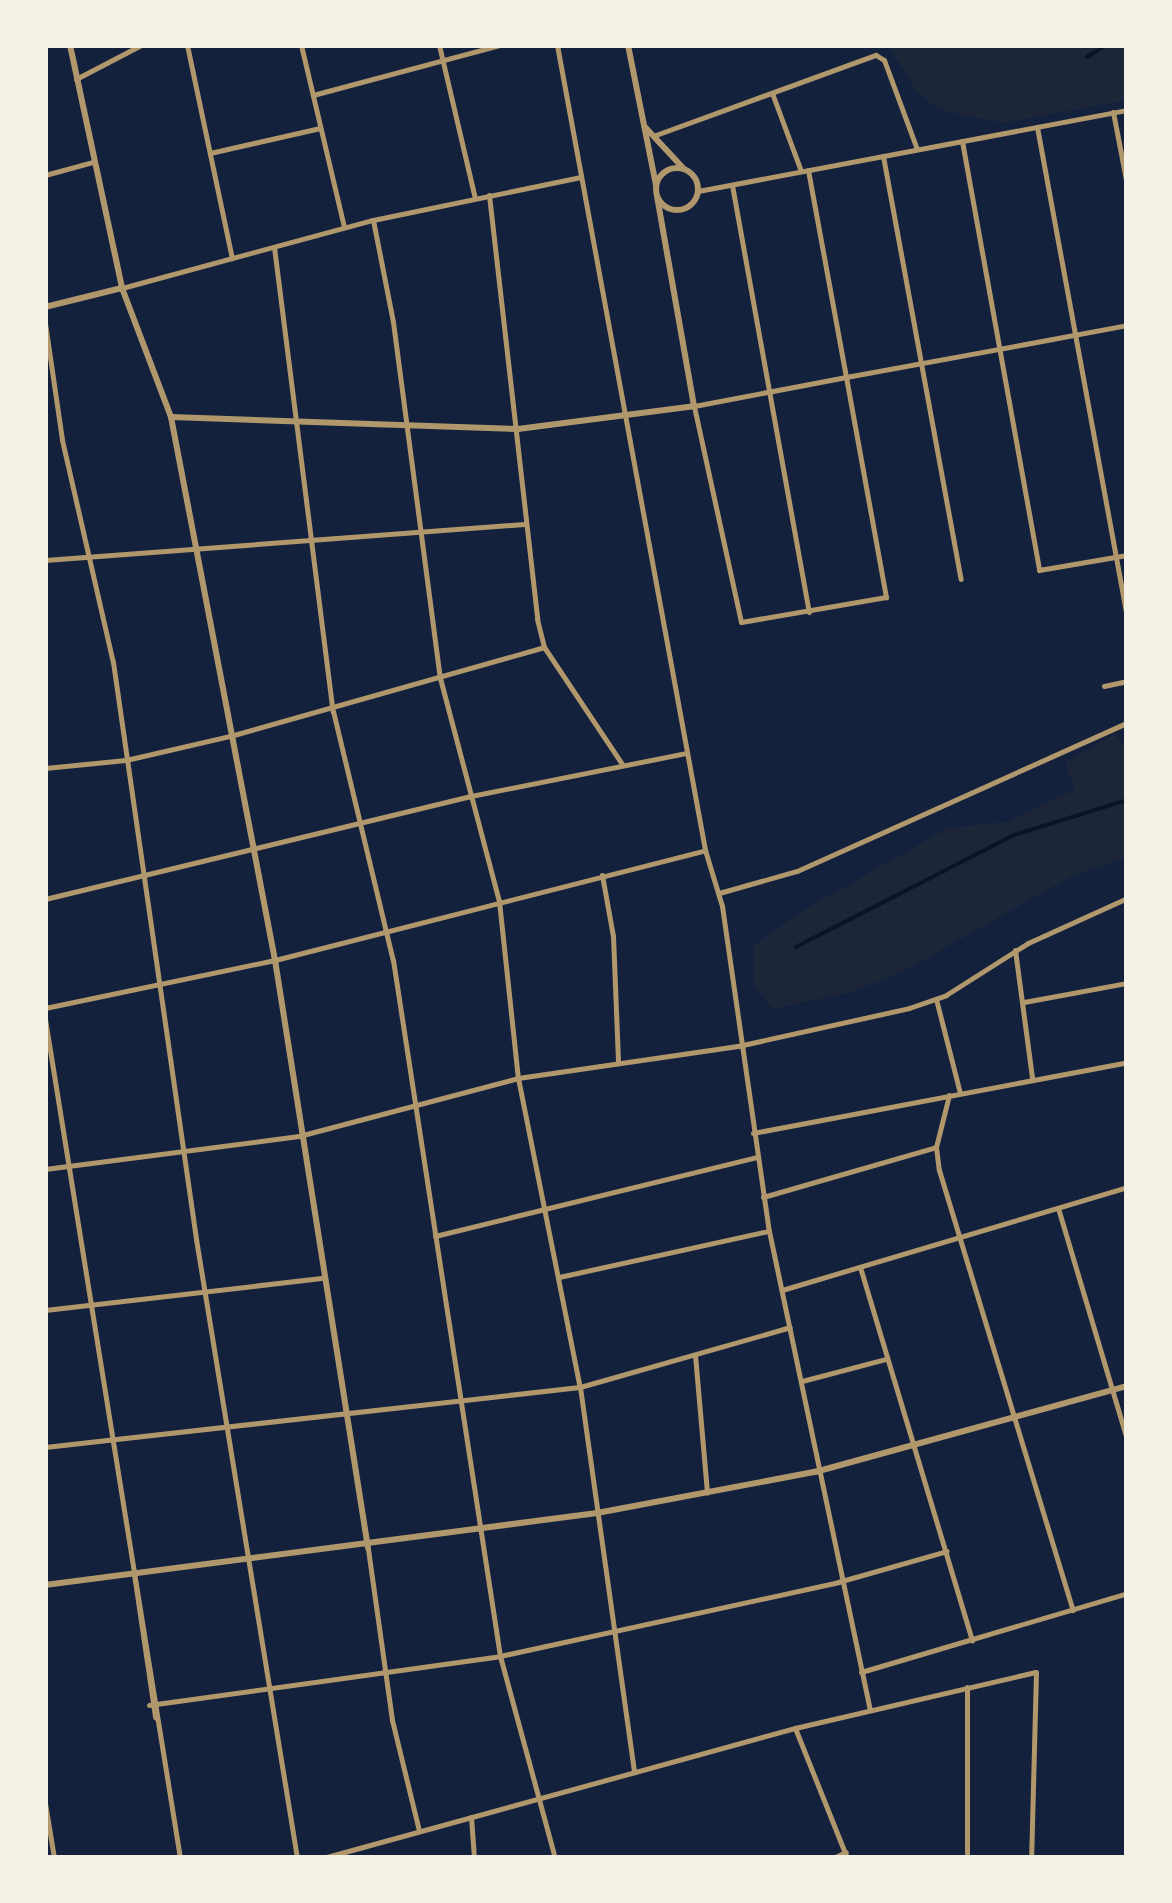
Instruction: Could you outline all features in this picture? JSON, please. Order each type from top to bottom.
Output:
[{"type":"street","points":[[70,45],[122,288],[171,417],[275,960],[385,1677],[419,1830]]},
{"type":"street","points":[[76,79],[141,45]]},
{"type":"street","points":[[188,45],[232,258]]},
{"type":"street","points":[[300,45],[344,227]]},
{"type":"street","points":[[439,45],[440,62],[476,198]]},
{"type":"street","points":[[313,95],[500,45]]},
{"type":"street","points":[[557,45],[705,850],[719,893],[738,1046],[769,1230],[802,1381],[815,1472],[838,1582],[870,1710]]},
{"type":"street","points":[[628,45],[736,613],[748,623],[886,597],[805,171],[772,93]]},
{"type":"street","points":[[653,136],[880,56],[918,149]]},
{"type":"street","points":[[698,191],[1127,110]]},
{"type":"street","points":[[1113,112],[1127,185]]},
{"type":"street","points":[[644,126],[685,170],[698,191]]},
{"type":"street","points":[[1037,126],[1127,618]]},
{"type":"street","points":[[210,153],[321,128]]},
{"type":"street","points":[[962,141],[1038,566],[1045,572],[1127,555]]},
{"type":"street","points":[[883,156],[961,579]]},
{"type":"street","points":[[45,175],[93,162]]},
{"type":"street","points":[[656,185],[666,170],[685,170]]},
{"type":"street","points":[[45,307],[372,220],[580,176]]},
{"type":"street","points":[[732,184],[809,612]]},
{"type":"street","points":[[662,226],[666,214],[693,202],[698,191]]},
{"type":"street","points":[[488,195],[518,429],[525,524],[544,647],[622,764]]},
{"type":"street","points":[[658,197],[676,210]]},
{"type":"street","points":[[372,220],[407,426],[440,678],[498,902],[518,1078],[541,1210],[580,1386],[634,1772]]},
{"type":"street","points":[[274,247],[333,710],[386,931],[484,1532],[500,1656],[556,1858]]},
{"type":"street","points":[[45,323],[86,556],[113,662],[164,984],[204,1290],[232,1427],[297,1858]]},
{"type":"street","points":[[171,417],[518,429],[627,419],[1127,325]]},
{"type":"street","points":[[45,560],[525,524]]},
{"type":"street","points":[[45,768],[126,760],[230,736],[333,710],[544,647]]},
{"type":"street","points":[[1104,686],[1127,680]]},
{"type":"street","points":[[719,893],[797,871],[1127,723]]},
{"type":"street","points":[[45,899],[146,870],[359,825],[472,796],[687,753]]},
{"type":"street","points":[[45,1008],[275,960],[705,850]]},
{"type":"street","points":[[602,875],[613,936],[618,1063]]},
{"type":"street","points":[[45,1169],[299,1136],[412,1102],[518,1078],[738,1046],[936,999],[1015,950],[1127,898]]},
{"type":"street","points":[[1015,950],[1032,1078]]},
{"type":"street","points":[[1024,1002],[1127,982]]},
{"type":"street","points":[[936,999],[960,1093]]},
{"type":"street","points":[[45,1019],[94,1304],[152,1705],[180,1858]]},
{"type":"street","points":[[753,1133],[1127,1062]]},
{"type":"street","points":[[949,1095],[936,1147],[1073,1610]]},
{"type":"street","points":[[763,1197],[936,1147]]},
{"type":"street","points":[[435,1236],[757,1158]]},
{"type":"street","points":[[782,1290],[1127,1188]]},
{"type":"street","points":[[1058,1208],[1127,1440]]},
{"type":"street","points":[[559,1278],[769,1230]]},
{"type":"street","points":[[860,1267],[972,1641]]},
{"type":"street","points":[[45,1310],[321,1278]]},
{"type":"street","points":[[45,1446],[580,1386],[790,1327]]},
{"type":"street","points":[[694,1356],[707,1492]]},
{"type":"street","points":[[802,1381],[886,1358]]},
{"type":"street","points":[[45,1586],[368,1548],[597,1513],[815,1472],[1014,1421],[1127,1386]]},
{"type":"street","points":[[152,1705],[385,1677],[500,1656],[838,1582],[946,1551]]},
{"type":"street","points":[[860,1672],[1127,1593]]},
{"type":"street","points":[[324,1858],[794,1728],[1039,1672],[1031,1858]]},
{"type":"street","points":[[967,1858],[968,1687]]},
{"type":"street","points":[[794,1728],[846,1855],[833,1858]]},
{"type":"street","points":[[45,1803],[54,1855],[45,1854]]},
{"type":"street","points":[[471,1817],[474,1858]]},
{"type":"shaded area","points":[[889,45],[1127,45],[1127,100],[1004,123],[939,110],[915,90]]},
{"type":"shaded area","points":[[1115,733],[1127,752],[1127,857],[1070,877],[908,969],[849,993],[773,1009],[754,986],[754,945],[804,910],[948,828],[1005,822],[1075,790],[1065,763]]},
{"type":"waterway","points":[[1087,57],[1106,45]]},
{"type":"waterway","points":[[796,947],[1014,835],[1127,800]]}]
